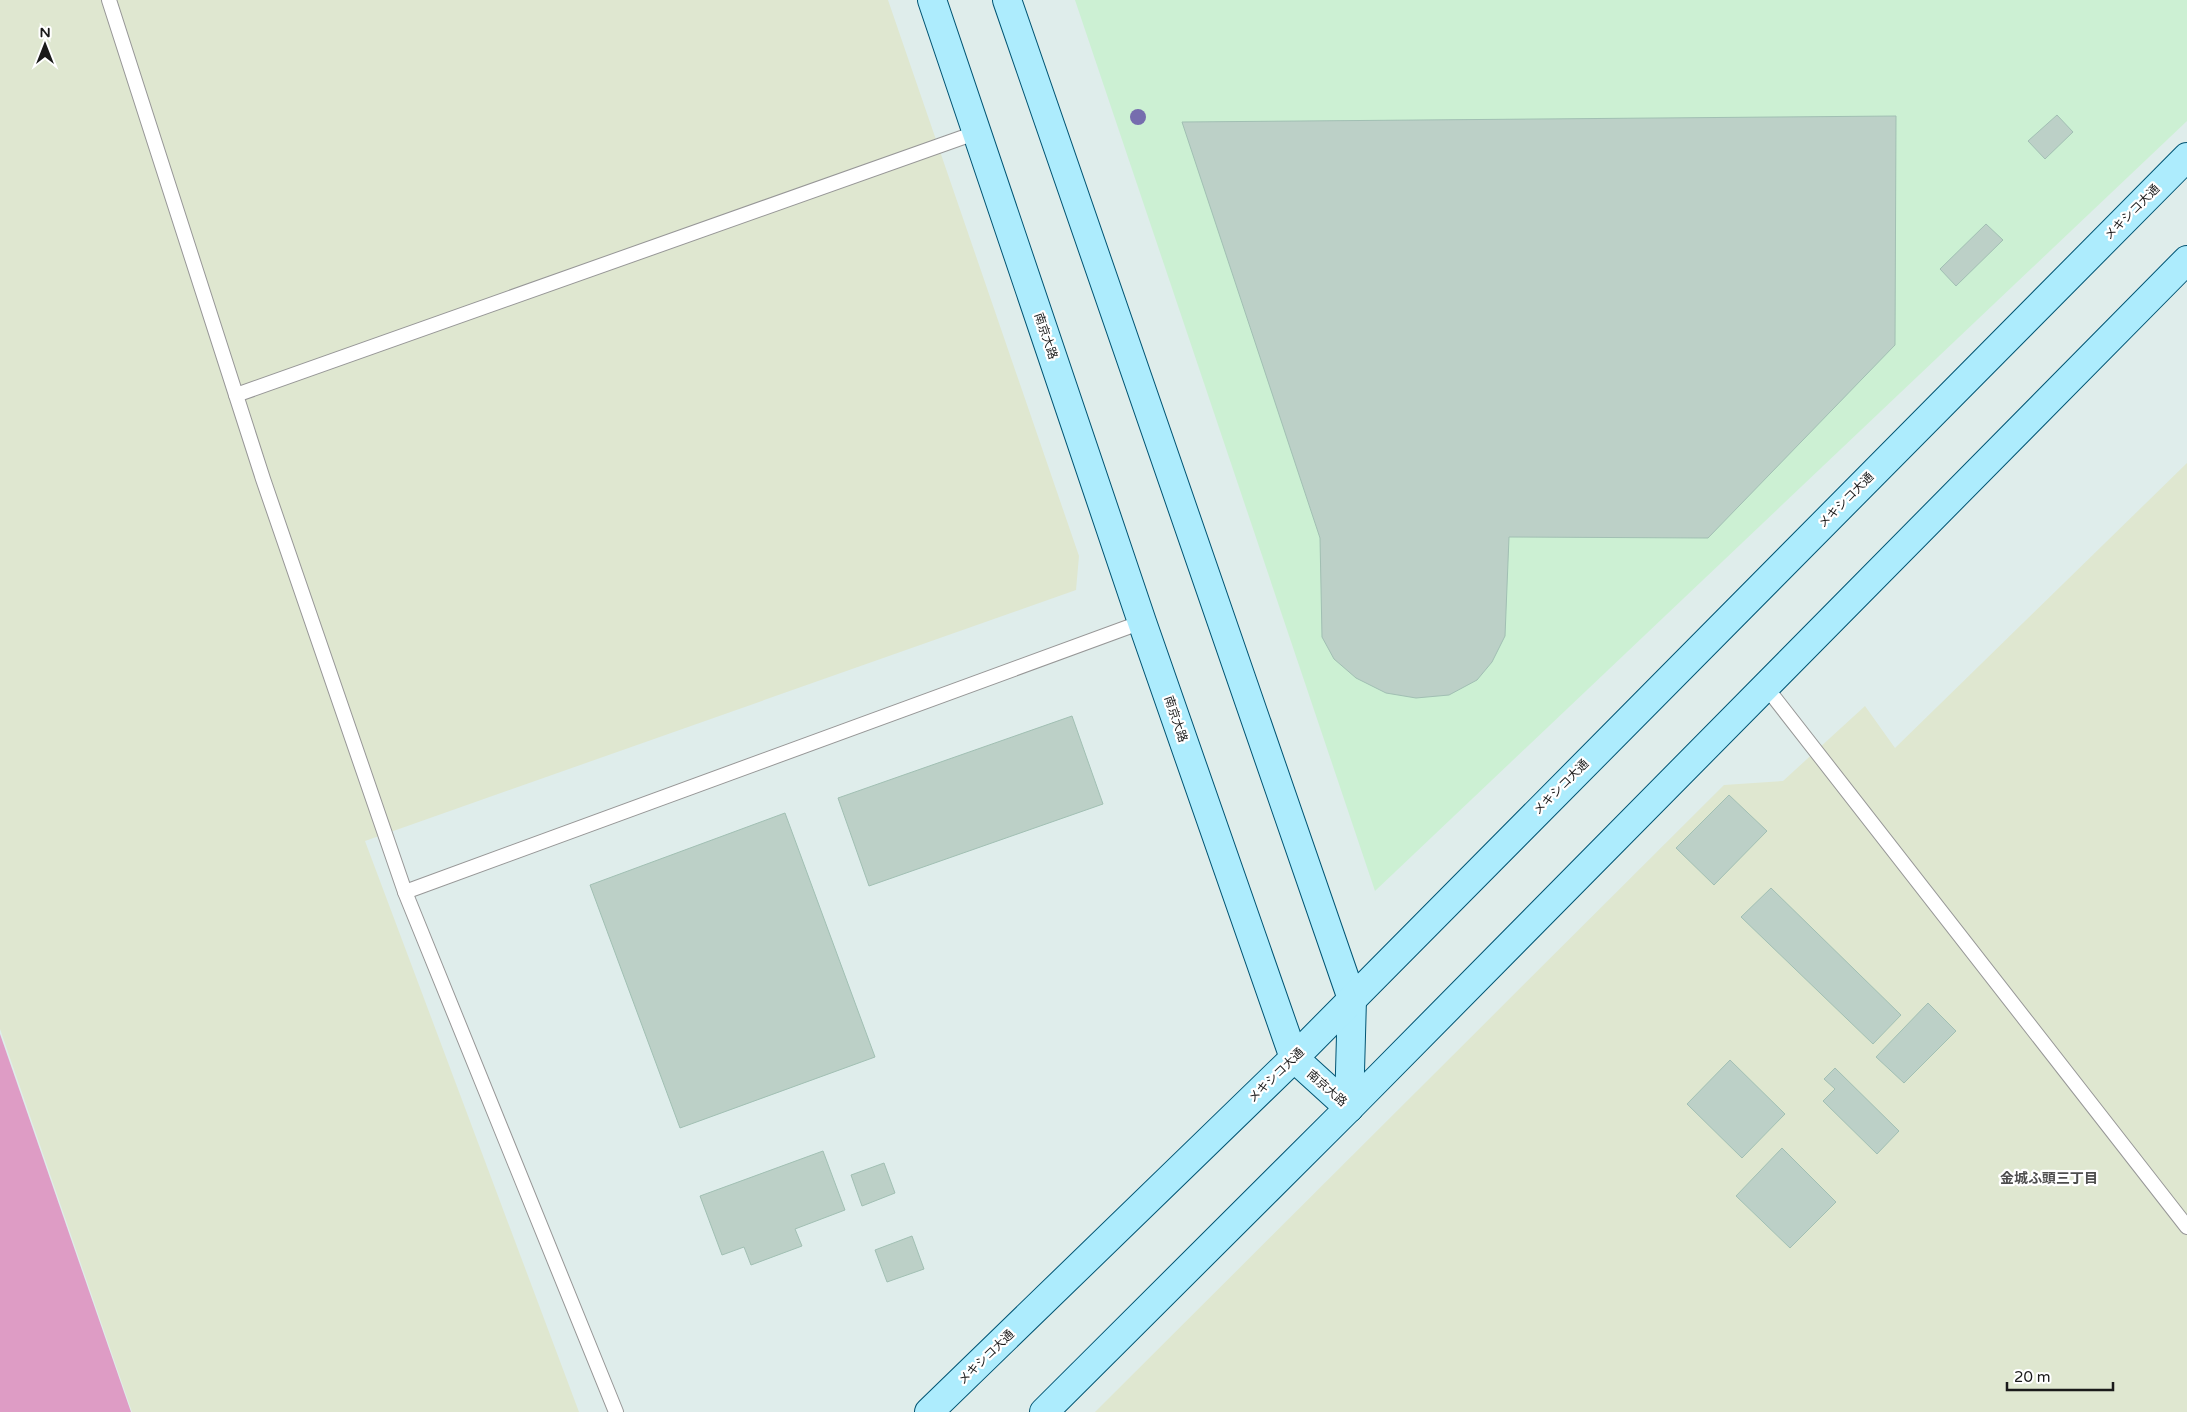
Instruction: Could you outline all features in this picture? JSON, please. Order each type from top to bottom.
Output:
[{"type":"street","name":"南京大路","points":[[932,0],[1142,622],[1294,1058],[1349,1108]]},
{"type":"street","name":"南京大路","points":[[1006,0],[1352,999],[1349,1108]]},
{"type":"street","name":"メキシコ大通","points":[[929,1412],[1294,1058],[2187,157]]},
{"type":"street","points":[[1044,1412],[1349,1108],[2187,260]]},
{"type":"lane","points":[[109,0],[236,395],[405,892],[616,1412]]},
{"type":"lane","points":[[236,395],[978,132]]},
{"type":"lane","points":[[405,892],[1142,622]]},
{"type":"lane","points":[[1766,687],[2187,1228]]},
{"type":"shaded area","points":[[0,0],[888,0],[1079,556],[1076,590],[365,841],[579,1412],[132,1412],[0,1029]]},
{"type":"shaded area","points":[[1075,0],[2187,0],[2187,121],[1375,891]]},
{"type":"shaded area","points":[[2187,463],[2187,1412],[1095,1412],[1724,785],[1783,781],[1865,706],[1895,748]]},
{"type":"shaded area","points":[[0,1034],[131,1412],[0,1412]]},
{"type":"building","points":[[2057,115],[2073,132],[2045,159],[2028,141]]},
{"type":"building","points":[[1896,116],[1895,345],[1708,538],[1509,537],[1505,636],[1492,662],[1477,680],[1449,695],[1416,698],[1386,693],[1356,678],[1334,659],[1322,637],[1320,538],[1182,122]]},
{"type":"building","points":[[1986,224],[2003,240],[1956,286],[1940,269]]},
{"type":"building","points":[[1072,716],[1103,804],[869,886],[838,798]]},
{"type":"building","points":[[1729,795],[1767,831],[1714,885],[1676,848]]},
{"type":"building","points":[[785,813],[875,1057],[680,1128],[590,885]]},
{"type":"building","points":[[1771,888],[1901,1015],[1873,1044],[1741,917]]},
{"type":"building","points":[[1928,1003],[1956,1031],[1904,1083],[1876,1057]]},
{"type":"building","points":[[1730,1060],[1785,1114],[1742,1158],[1687,1104]]},
{"type":"building","points":[[1835,1068],[1899,1131],[1877,1154],[1823,1101],[1835,1089],[1824,1079]]},
{"type":"building","points":[[1782,1148],[1836,1202],[1790,1248],[1736,1196]]},
{"type":"building","points":[[823,1151],[845,1210],[795,1229],[802,1246],[751,1265],[744,1247],[722,1255],[700,1196]]},
{"type":"building","points":[[884,1163],[895,1193],[862,1206],[851,1175]]},
{"type":"building","points":[[912,1236],[924,1269],[887,1282],[875,1250]]},
{"type":"district","name":"金城ふ頭三丁目","points":[[2049,1178]]}]
